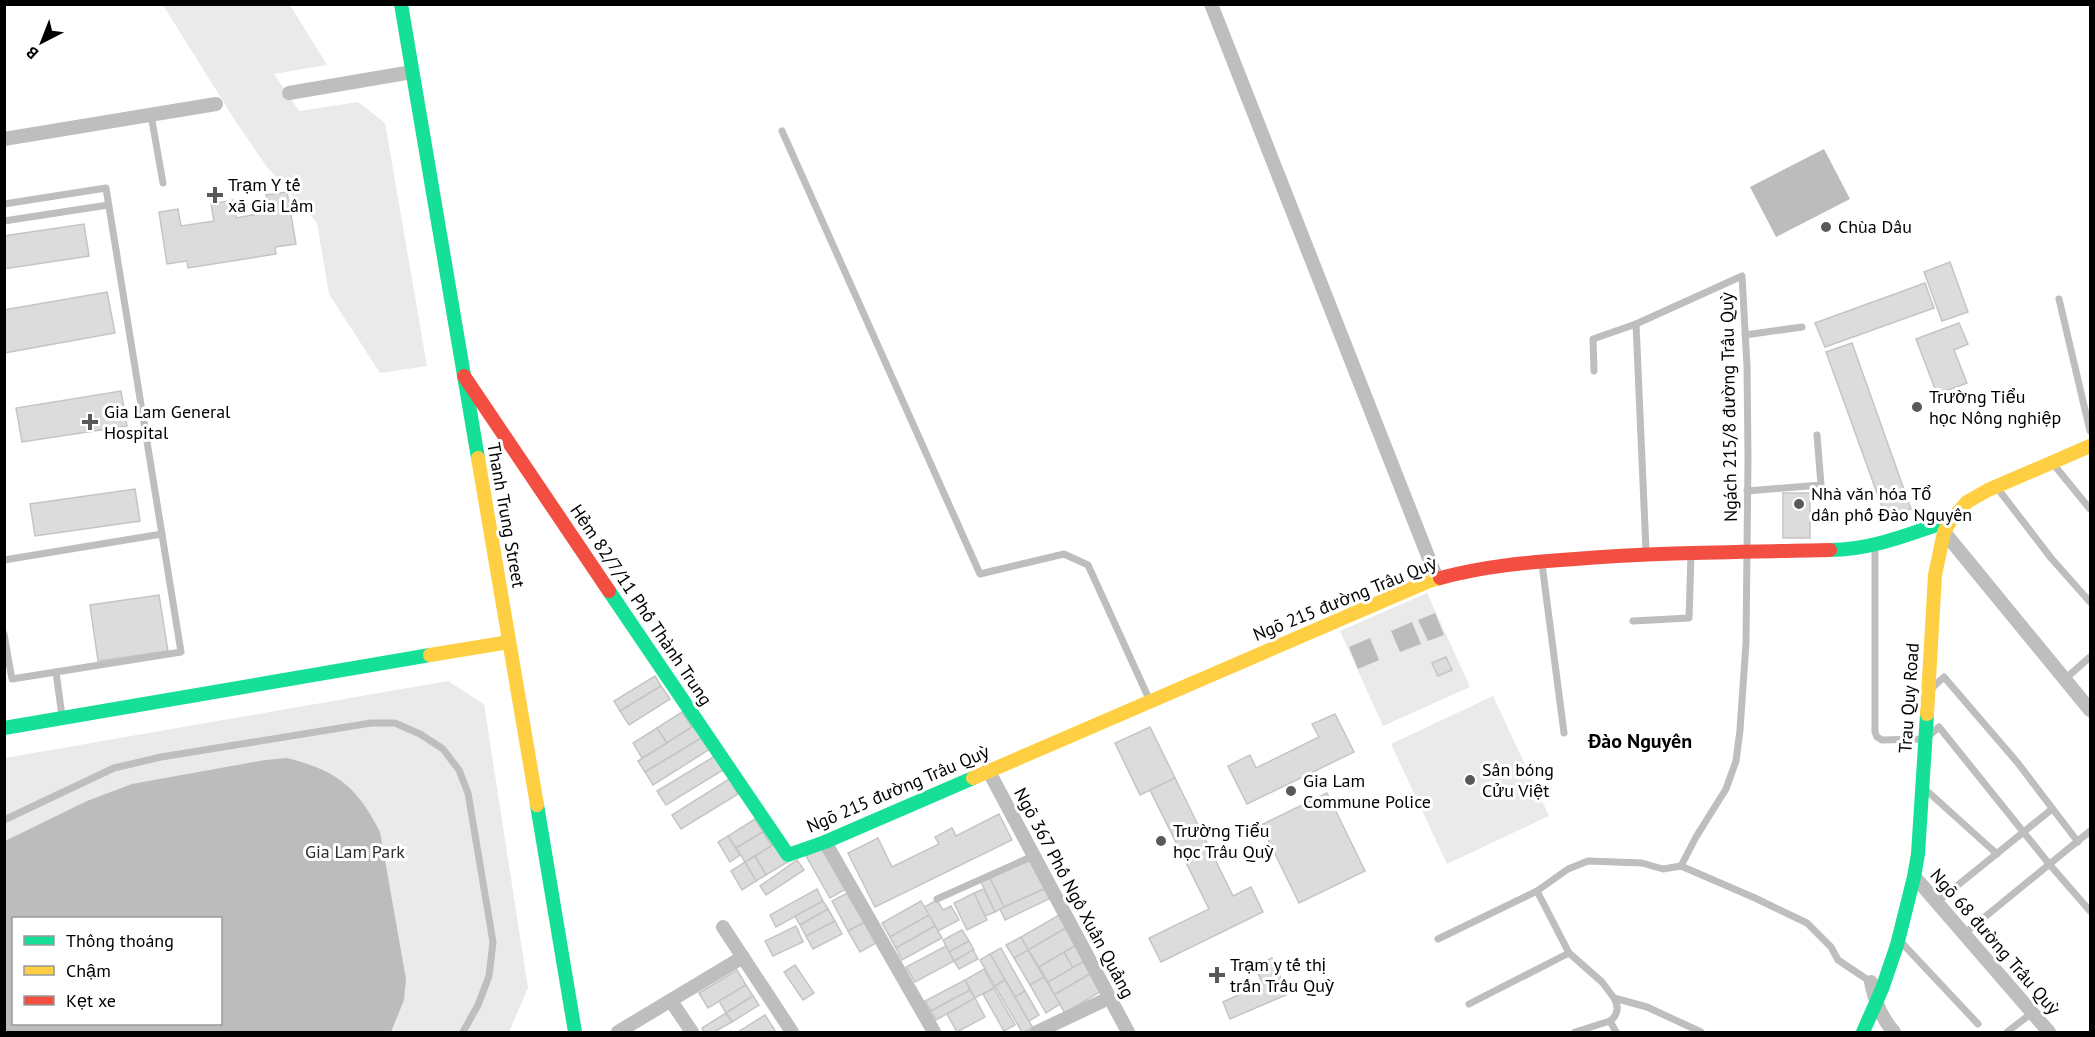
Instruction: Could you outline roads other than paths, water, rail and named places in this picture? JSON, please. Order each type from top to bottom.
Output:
[{"type":"street","name":"Thanh Trung Street","points":[[401,4],[575,1032]]},
{"type":"street","points":[[1211,4],[1437,579]]},
{"type":"street","points":[[289,93],[412,72]]},
{"type":"street","points":[[4,139],[216,104]]},
{"type":"street","name":"Hẻm 82/7/11 Phố Thành Trung","points":[[464,376],[788,855]]},
{"type":"street","points":[[2091,446],[1997,486],[1967,502],[1947,526],[2091,710]]},
{"type":"street","name":"Ngõ 215 đường Trâu Quỳ","points":[[788,855],[825,842],[1437,579],[1470,570],[1542,561],[1646,553],[1845,550],[1875,545],[1947,526]]},
{"type":"street","name":"Trau Quy Road","points":[[1863,1032],[1876,1005],[1899,940],[1918,854],[1935,575],[1947,526]]},
{"type":"street","points":[[4,729],[509,642]]},
{"type":"street","name":"Ngõ 367 Phố Ngô Xuân Quảng","points":[[988,770],[1128,1032]]},
{"type":"street","points":[[825,842],[934,1032]]},
{"type":"street","name":"Ngõ 68 đường Trâu Quỳ","points":[[1914,876],[2049,1032]]},
{"type":"street","points":[[723,927],[792,1032]]},
{"type":"street","points":[[618,1032],[743,957]]},
{"type":"street","points":[[1871,982],[1876,1005],[1884,1021],[1894,1032]]},
{"type":"street","points":[[1037,1032],[1110,998]]},
{"type":"street","points":[[671,1001],[692,1032]]},
{"type":"lane","points":[[151,115],[163,183]]},
{"type":"lane","points":[[782,132],[980,574],[1064,554],[1088,565],[1150,701]]},
{"type":"lane","points":[[4,204],[106,188],[181,652],[12,679],[4,634]]},
{"type":"lane","points":[[4,221],[108,205]]},
{"type":"lane","name":"Ngách 215/8 đường Trâu Quỳ","points":[[1594,371],[1593,339],[1636,324],[1742,276],[1747,491],[1746,643],[1736,761],[1726,789],[1680,866]]},
{"type":"lane","points":[[2059,299],[2091,431]]},
{"type":"lane","points":[[1636,324],[1646,553]]},
{"type":"lane","points":[[1745,335],[1802,327]]},
{"type":"lane","points":[[1747,491],[1821,485],[1817,435]]},
{"type":"lane","points":[[2052,462],[2091,509]]},
{"type":"lane","points":[[1997,486],[2002,496],[2051,558],[2091,602]]},
{"type":"lane","points":[[4,560],[162,534]]},
{"type":"lane","points":[[1875,545],[1875,732],[1877,737],[1882,740],[1925,739],[1939,727],[2050,865],[2091,911]]},
{"type":"lane","points":[[1633,621],[1689,618],[1692,552]]},
{"type":"lane","points":[[1542,561],[1564,733]]},
{"type":"lane","points":[[2066,678],[2091,657]]},
{"type":"lane","points":[[56,672],[62,719]]},
{"type":"lane","points":[[1928,692],[1944,677],[2017,762],[2078,842]]},
{"type":"lane","points":[[4,820],[114,768],[160,757],[370,723],[396,723],[420,734],[443,749],[459,770],[468,792],[493,942],[489,976],[478,1005],[463,1032]]},
{"type":"lane","points":[[1922,787],[1997,854]]},
{"type":"lane","points":[[1936,902],[2052,809]]},
{"type":"lane","points":[[1964,934],[2090,832]]},
{"type":"lane","points":[[937,899],[1034,856]]},
{"type":"lane","points":[[1438,939],[1537,891],[1568,869],[1588,861],[1642,863],[1663,869],[1680,866],[1807,923],[1831,947],[1838,960],[1871,982]]},
{"type":"lane","points":[[1537,891],[1569,953],[1602,982],[1616,1004],[1617,1012],[1610,1021],[1575,1032]]},
{"type":"lane","points":[[1899,940],[1978,1024]]},
{"type":"lane","points":[[1469,1004],[1569,953]]},
{"type":"lane","points":[[1614,998],[1647,1007],[1701,1032]]},
{"type":"lane","points":[[2007,1032],[2032,1013]]},
{"type":"lane","points":[[1610,1021],[1617,1032]]},
{"type":"place","name":"Trạm Y tế xã Gia Lâm","points":[[215,195]]},
{"type":"place","name":"Chùa Dâu","points":[[1826,227]]},
{"type":"place","name":"Trường Tiểu học Nông nghiệp","points":[[1917,407]]},
{"type":"place","name":"Gia Lam General Hospital","points":[[90,422]]},
{"type":"place","name":"Nhà văn hóa Tổ dân phố Đào Nguyên","points":[[1799,504]]},
{"type":"place","name":"Sân bóng Cửu Việt","points":[[1470,780]]},
{"type":"place","name":"Gia Lam Commune Police","points":[[1291,791]]},
{"type":"place","name":"Trường Tiểu học Trâu Quỳ","points":[[1161,841]]},
{"type":"place","name":"Trạm y tế thị trấn Trâu Quỳ","points":[[1217,975]]},
{"type":"district","name":"Đào Nguyên","points":[[1640,741]]},
{"type":"park label","name":"Gia Lam Park","points":[[355,852]]}]
